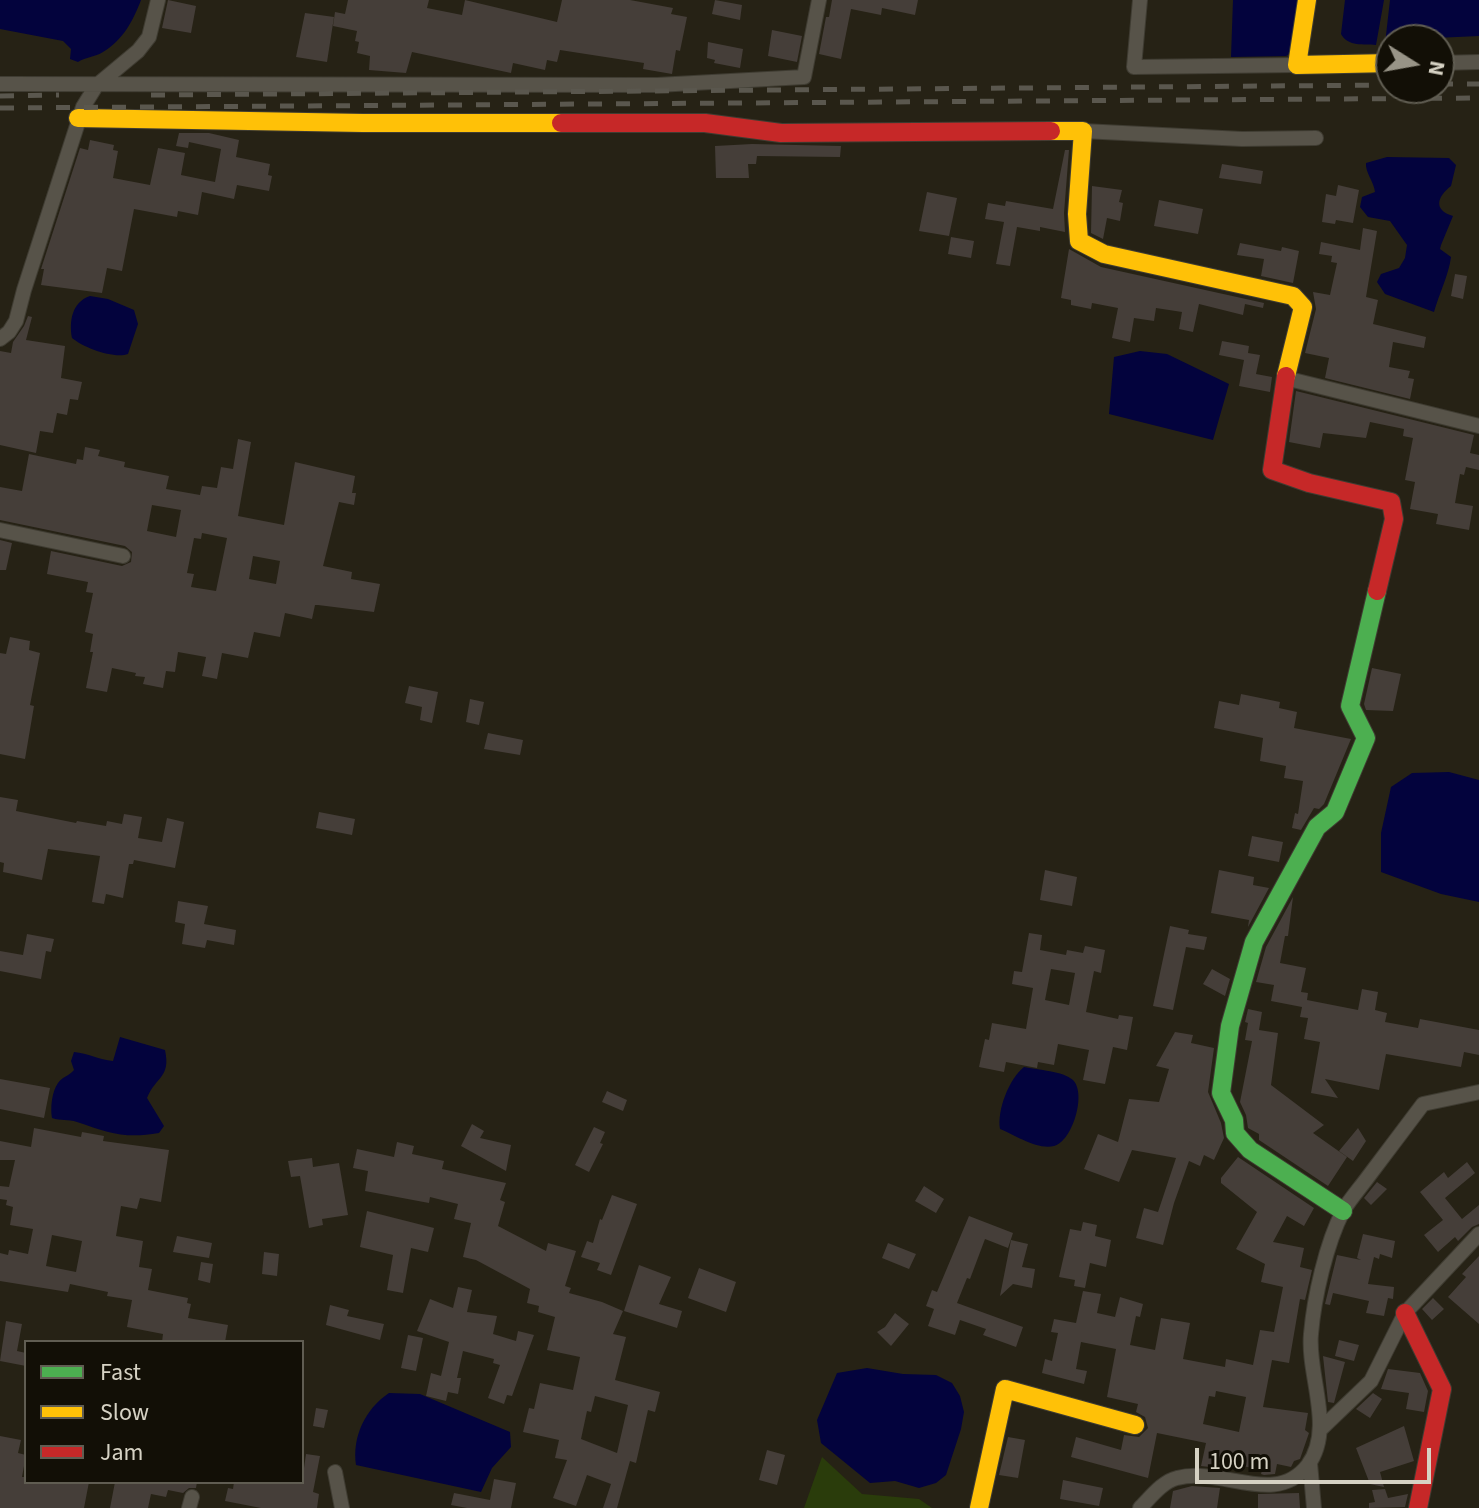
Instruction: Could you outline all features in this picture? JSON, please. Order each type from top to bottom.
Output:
[{"type":"street","points":[[0,339],[16,321],[78,118],[96,86],[138,51],[149,37],[158,0]]},
{"type":"street","points":[[0,84],[641,85],[804,77],[819,0]]},
{"type":"street","points":[[1140,0],[1134,67],[1375,63]]},
{"type":"street","points":[[1297,65],[1307,0]]},
{"type":"street","points":[[1455,63],[1479,62]]},
{"type":"street","points":[[78,118],[363,123],[705,123],[781,133],[1083,131],[1242,139],[1316,138]]},
{"type":"street","points":[[1083,131],[1077,214],[1079,241],[1104,254],[1293,296],[1303,307],[1285,378],[1272,470],[1309,483],[1391,502],[1394,519],[1350,706],[1366,738],[1335,812],[1317,827],[1254,942],[1230,1026],[1221,1093],[1234,1120],[1235,1133],[1250,1150],[1343,1211]]},
{"type":"street","points":[[1285,378],[1479,426]]},
{"type":"street","points":[[0,530],[123,556]]},
{"type":"street","points":[[1314,1508],[1310,1463],[1321,1429],[1313,1383],[1310,1336],[1328,1253],[1343,1211],[1423,1104],[1479,1092]]},
{"type":"street","points":[[1321,1429],[1371,1381],[1405,1313],[1476,1240]]},
{"type":"street","points":[[1405,1313],[1442,1389],[1418,1508]]},
{"type":"street","points":[[979,1508],[1005,1389],[1135,1425]]},
{"type":"street","points":[[1140,1508],[1167,1483],[1178,1478],[1204,1477],[1266,1487],[1283,1486],[1310,1463]]},
{"type":"street","points":[[335,1472],[342,1508]]},
{"type":"green space","points":[[822,1457],[862,1494],[919,1499],[932,1508],[804,1508]]},
{"type":"shaded area","points":[[0,0],[141,0],[131,23],[116,42],[100,54],[78,62],[70,59],[71,49],[63,41],[0,29]]},
{"type":"shaded area","points":[[1233,0],[1299,0],[1291,53],[1286,56],[1231,57]]},
{"type":"shaded area","points":[[1345,0],[1384,0],[1380,24],[1375,24],[1375,45],[1352,43],[1341,34]]},
{"type":"shaded area","points":[[1390,0],[1479,0],[1479,36],[1455,37],[1455,24],[1387,24]]},
{"type":"shaded area","points":[[1387,157],[1449,158],[1456,165],[1451,186],[1439,203],[1442,210],[1453,216],[1440,249],[1451,257],[1434,312],[1385,294],[1377,282],[1381,274],[1399,268],[1407,245],[1390,221],[1368,217],[1360,207],[1362,197],[1375,192],[1366,163]]},
{"type":"shaded area","points":[[90,296],[108,299],[134,310],[138,324],[128,354],[99,352],[72,338],[73,313],[79,303]]},
{"type":"shaded area","points":[[1140,351],[1167,354],[1229,384],[1213,440],[1109,414],[1114,357]]},
{"type":"shaded area","points":[[1449,772],[1479,780],[1479,902],[1441,894],[1381,872],[1381,833],[1391,787],[1412,773]]},
{"type":"shaded area","points":[[120,1037],[165,1050],[164,1072],[147,1098],[164,1126],[159,1133],[117,1134],[52,1118],[54,1090],[74,1070],[71,1061],[74,1052],[113,1061]]},
{"type":"shaded area","points":[[1024,1067],[1063,1075],[1073,1080],[1077,1087],[1076,1117],[1061,1143],[1047,1147],[1033,1144],[1000,1129],[1005,1095]]},
{"type":"shaded area","points":[[867,1368],[936,1375],[952,1383],[960,1396],[964,1412],[961,1429],[946,1475],[936,1483],[919,1488],[895,1481],[870,1483],[821,1443],[817,1420],[837,1373]]},
{"type":"shaded area","points":[[389,1393],[420,1394],[510,1432],[511,1447],[492,1468],[481,1492],[356,1465],[356,1444],[362,1424],[373,1407]]},
{"type":"building","points":[[168,0],[196,6],[191,33],[162,28]]},
{"type":"building","points":[[348,0],[429,0],[427,8],[462,15],[465,0],[557,22],[562,0],[630,0],[673,8],[671,14],[687,17],[672,74],[643,69],[644,63],[560,50],[557,62],[547,60],[545,70],[513,63],[511,73],[412,52],[406,73],[369,70],[370,56],[357,53],[357,31],[333,26],[335,12],[345,14]]},
{"type":"building","points":[[715,0],[742,5],[740,20],[712,14]]},
{"type":"building","points":[[832,0],[918,0],[915,15],[882,8],[881,15],[851,9],[841,59],[819,54]]},
{"type":"building","points":[[305,13],[334,17],[327,62],[296,57]]},
{"type":"building","points":[[772,30],[802,36],[797,62],[768,56]]},
{"type":"building","points":[[708,42],[743,49],[740,68],[714,63],[715,60],[707,58]]},
{"type":"building","points":[[179,133],[209,133],[239,140],[236,157],[270,164],[268,175],[272,176],[269,191],[237,185],[234,199],[202,192],[198,215],[178,211],[177,217],[134,209],[122,271],[107,268],[102,293],[41,285],[44,269],[41,269],[80,148],[88,150],[90,140],[114,145],[113,150],[118,151],[113,178],[150,185],[158,148],[185,153],[181,175],[215,182],[221,149],[189,142],[188,148],[176,146]]},
{"type":"building","points":[[715,146],[841,146],[840,157],[757,156],[756,164],[748,164],[749,178],[716,178]]},
{"type":"building","points":[[1065,150],[1069,150],[1065,232],[1017,227],[1010,266],[996,264],[1004,222],[985,219],[988,203],[1005,206],[1006,201],[1053,209]]},
{"type":"building","points":[[1222,164],[1263,171],[1261,184],[1219,178]]},
{"type":"building","points":[[1338,185],[1359,190],[1353,223],[1336,220],[1335,224],[1322,222],[1326,194],[1336,196]]},
{"type":"building","points":[[1092,186],[1122,190],[1120,221],[1107,218],[1103,239],[1091,233]]},
{"type":"building","points":[[927,192],[957,198],[949,236],[919,231]]},
{"type":"building","points":[[1159,200],[1203,209],[1198,234],[1154,226]]},
{"type":"building","points":[[1363,228],[1377,231],[1366,297],[1378,300],[1373,324],[1426,337],[1424,348],[1393,342],[1389,367],[1410,371],[1408,378],[1414,379],[1410,399],[1325,378],[1329,358],[1305,353],[1316,309],[1313,292],[1330,295],[1337,263],[1331,262],[1332,256],[1319,254],[1321,242],[1360,250]]},
{"type":"building","points":[[951,237],[974,241],[971,258],[948,254]]},
{"type":"building","points":[[1240,243],[1281,251],[1282,247],[1299,251],[1293,283],[1261,276],[1264,259],[1237,255]]},
{"type":"building","points":[[1069,249],[1101,267],[1264,303],[1263,308],[1245,304],[1243,315],[1199,304],[1193,332],[1179,329],[1182,312],[1156,308],[1154,321],[1134,318],[1130,342],[1112,338],[1118,308],[1092,303],[1091,309],[1071,305],[1071,300],[1061,298]]},
{"type":"building","points":[[1455,274],[1467,276],[1463,299],[1451,296]]},
{"type":"building","points":[[28,316],[32,317],[26,340],[65,346],[61,378],[82,382],[78,400],[70,399],[67,415],[57,413],[53,433],[40,431],[36,453],[0,445],[0,351],[11,353],[13,342]]},
{"type":"building","points":[[1222,341],[1249,346],[1248,353],[1260,355],[1256,374],[1272,377],[1270,392],[1239,386],[1244,360],[1219,355]]},
{"type":"building","points":[[1296,391],[1474,435],[1470,453],[1479,455],[1479,470],[1466,467],[1464,475],[1460,474],[1455,503],[1473,506],[1469,530],[1436,524],[1438,514],[1410,509],[1415,482],[1405,480],[1413,438],[1403,436],[1404,429],[1370,422],[1366,438],[1323,433],[1320,448],[1289,442]]},
{"type":"building","points":[[238,439],[251,442],[238,516],[284,525],[295,462],[355,476],[352,493],[356,493],[354,505],[339,502],[323,566],[352,572],[351,579],[380,584],[374,612],[315,605],[312,619],[285,613],[280,637],[254,632],[248,658],[222,653],[217,679],[202,676],[206,657],[178,652],[175,672],[166,671],[163,688],[143,684],[145,677],[135,676],[136,673],[112,668],[107,692],[86,688],[93,634],[85,632],[93,593],[86,592],[88,582],[47,574],[51,551],[122,566],[131,562],[132,552],[125,546],[0,520],[0,487],[22,491],[29,454],[76,464],[77,459],[83,460],[85,447],[100,450],[98,456],[125,462],[124,467],[169,476],[166,489],[200,495],[202,486],[217,488],[221,467],[233,469]],"holes":[[[152,505],[181,510],[176,537],[147,531]],[[202,533],[227,538],[216,591],[191,587],[194,574],[187,573],[194,538],[201,539]],[[253,556],[280,561],[276,584],[249,579]]]},
{"type":"building","points":[[0,540],[12,543],[6,570],[0,570]]},
{"type":"building","points":[[10,637],[30,641],[29,650],[40,653],[30,705],[34,706],[25,759],[0,754],[0,653],[6,654]]},
{"type":"building","points":[[1372,668],[1401,674],[1393,711],[1366,710],[1364,704]]},
{"type":"building","points":[[409,686],[438,692],[432,723],[420,720],[422,707],[405,703]]},
{"type":"building","points":[[1241,694],[1280,702],[1279,708],[1297,712],[1294,728],[1351,739],[1324,804],[1319,809],[1314,808],[1301,830],[1292,828],[1295,813],[1298,814],[1303,781],[1284,778],[1286,766],[1260,761],[1263,738],[1214,728],[1219,701],[1239,705]]},
{"type":"building","points":[[470,699],[484,702],[479,725],[466,722]]},
{"type":"building","points":[[488,733],[523,740],[520,755],[484,749]]},
{"type":"building","points":[[0,797],[18,800],[16,811],[76,823],[106,826],[107,821],[122,824],[124,814],[142,817],[138,838],[162,842],[167,818],[184,822],[175,868],[134,860],[133,864],[129,864],[123,898],[106,894],[104,904],[92,902],[100,856],[48,849],[42,880],[3,872],[4,863],[0,862]]},
{"type":"building","points":[[319,812],[355,819],[352,835],[316,828]]},
{"type":"building","points":[[1252,836],[1283,842],[1279,862],[1248,856]]},
{"type":"building","points":[[1045,870],[1077,877],[1072,906],[1040,900]]},
{"type":"building","points":[[1219,870],[1254,877],[1253,885],[1269,888],[1248,927],[1249,920],[1211,913]]},
{"type":"building","points":[[1293,897],[1288,936],[1285,936],[1280,963],[1306,968],[1301,992],[1308,993],[1307,1000],[1358,1010],[1362,989],[1378,992],[1375,1010],[1387,1013],[1385,1022],[1418,1028],[1420,1019],[1479,1030],[1479,1055],[1464,1052],[1461,1067],[1386,1054],[1379,1090],[1325,1079],[1338,1098],[1311,1093],[1320,1042],[1304,1039],[1308,1018],[1300,1017],[1302,1007],[1271,1001],[1274,985],[1256,982],[1266,947]]},
{"type":"building","points":[[178,901],[208,906],[204,924],[236,930],[234,945],[207,940],[205,948],[182,944],[185,924],[175,922]]},
{"type":"building","points":[[1170,926],[1189,930],[1188,934],[1207,937],[1204,950],[1186,947],[1173,1010],[1153,1006]]},
{"type":"building","points":[[1029,933],[1042,935],[1040,950],[1066,955],[1067,950],[1083,953],[1085,946],[1105,950],[1101,973],[1094,971],[1086,1012],[1118,1019],[1119,1015],[1133,1017],[1127,1050],[1113,1047],[1105,1084],[1083,1080],[1089,1050],[1058,1044],[1054,1065],[1038,1062],[1037,1068],[1006,1062],[1004,1072],[979,1067],[992,1023],[1026,1029],[1033,988],[1012,984],[1014,971],[1022,972]],"holes":[[[1051,969],[1075,973],[1069,1005],[1045,1000]]]},
{"type":"building","points":[[27,934],[54,939],[51,952],[46,951],[41,979],[0,971],[0,951],[23,955]]},
{"type":"building","points":[[1212,969],[1230,979],[1225,996],[1203,984]]},
{"type":"building","points":[[1248,1009],[1262,1012],[1259,1030],[1278,1033],[1271,1085],[1324,1125],[1313,1133],[1347,1157],[1328,1186],[1259,1140],[1259,1134],[1248,1128],[1240,1102],[1252,1041],[1245,1040]]},
{"type":"building","points":[[1175,1032],[1193,1035],[1191,1043],[1214,1048],[1208,1092],[1224,1138],[1214,1160],[1204,1155],[1200,1166],[1189,1161],[1163,1245],[1136,1238],[1144,1208],[1158,1212],[1176,1158],[1132,1150],[1119,1182],[1084,1169],[1098,1134],[1118,1142],[1129,1099],[1159,1102],[1169,1069],[1156,1066]]},
{"type":"building","points":[[0,1079],[50,1088],[44,1118],[0,1109]]},
{"type":"building","points":[[607,1091],[627,1100],[623,1111],[602,1102]]},
{"type":"building","points":[[472,1124],[484,1131],[480,1138],[511,1145],[506,1171],[461,1146]]},
{"type":"building","points":[[594,1127],[605,1132],[600,1143],[603,1144],[589,1172],[575,1165]]},
{"type":"building","points":[[34,1128],[81,1137],[82,1132],[104,1136],[103,1141],[169,1150],[161,1202],[140,1198],[137,1209],[121,1206],[116,1236],[143,1241],[139,1267],[152,1269],[148,1290],[188,1298],[187,1303],[191,1304],[188,1318],[228,1325],[225,1340],[162,1340],[163,1334],[127,1327],[132,1300],[107,1296],[108,1292],[70,1284],[68,1292],[0,1281],[0,1253],[8,1255],[9,1250],[28,1254],[33,1229],[10,1225],[13,1207],[6,1205],[7,1200],[0,1199],[0,1186],[9,1187],[15,1160],[0,1160],[0,1141],[31,1147]],"holes":[[[52,1235],[82,1241],[76,1272],[46,1266]]]},
{"type":"building","points":[[1358,1128],[1366,1141],[1353,1161],[1339,1151]]},
{"type":"building","points":[[397,1142],[414,1146],[412,1154],[444,1161],[442,1169],[506,1183],[500,1200],[505,1202],[498,1226],[546,1251],[548,1243],[576,1251],[565,1286],[571,1288],[569,1293],[623,1311],[613,1334],[626,1337],[615,1380],[660,1392],[655,1412],[648,1410],[636,1463],[630,1461],[617,1508],[603,1508],[611,1484],[587,1475],[576,1506],[553,1498],[567,1460],[555,1458],[559,1440],[523,1432],[529,1408],[534,1409],[540,1383],[573,1390],[580,1357],[547,1350],[555,1317],[538,1312],[539,1306],[527,1303],[530,1289],[476,1260],[463,1257],[471,1223],[454,1219],[458,1204],[430,1197],[429,1203],[365,1191],[368,1171],[353,1168],[357,1149],[394,1157]],"holes":[[[595,1396],[628,1405],[617,1453],[581,1439],[587,1411],[591,1412]]]},
{"type":"building","points":[[1238,1157],[1314,1208],[1304,1226],[1287,1216],[1273,1242],[1304,1248],[1300,1267],[1312,1270],[1305,1300],[1300,1299],[1289,1363],[1272,1360],[1263,1407],[1308,1413],[1305,1430],[1309,1433],[1300,1459],[1294,1461],[1291,1467],[1277,1464],[1275,1474],[1264,1475],[1261,1474],[1262,1470],[1228,1463],[1227,1469],[1201,1466],[1206,1443],[1157,1433],[1148,1478],[1071,1457],[1076,1437],[1121,1450],[1124,1435],[1139,1437],[1148,1428],[1145,1417],[1136,1412],[1138,1404],[1107,1397],[1116,1349],[1081,1342],[1076,1369],[1087,1371],[1084,1384],[1042,1373],[1045,1359],[1052,1361],[1058,1333],[1051,1332],[1054,1319],[1076,1323],[1083,1291],[1101,1294],[1097,1313],[1115,1317],[1120,1297],[1143,1304],[1140,1317],[1136,1316],[1130,1345],[1155,1350],[1161,1318],[1190,1323],[1183,1359],[1225,1367],[1226,1359],[1253,1365],[1260,1330],[1274,1332],[1283,1287],[1261,1282],[1265,1264],[1236,1249],[1257,1212],[1221,1183],[1221,1178]],"holes":[[[1216,1391],[1246,1397],[1239,1432],[1203,1424],[1209,1396],[1215,1397]]]},
{"type":"building","points":[[312,1158],[313,1167],[339,1163],[348,1215],[322,1219],[323,1225],[309,1228],[300,1176],[291,1177],[288,1161]]},
{"type":"building","points":[[1467,1162],[1475,1173],[1445,1198],[1462,1219],[1479,1205],[1479,1224],[1458,1241],[1455,1237],[1438,1252],[1424,1235],[1443,1220],[1420,1192],[1444,1172],[1448,1178]]},
{"type":"building","points":[[1377,1182],[1387,1189],[1371,1205],[1364,1198]]},
{"type":"building","points":[[924,1186],[944,1199],[936,1213],[915,1201]]},
{"type":"building","points":[[612,1195],[637,1204],[611,1275],[597,1270],[600,1263],[581,1257],[587,1241],[593,1243]]},
{"type":"building","points":[[367,1211],[434,1228],[428,1252],[411,1248],[403,1293],[387,1290],[393,1255],[360,1247]]},
{"type":"building","points":[[969,1216],[1013,1233],[1008,1248],[985,1239],[957,1303],[1023,1327],[1016,1347],[983,1335],[986,1329],[960,1320],[955,1335],[928,1326],[934,1309],[926,1306],[932,1290],[937,1292]]},
{"type":"building","points":[[1083,1222],[1097,1225],[1095,1236],[1111,1240],[1106,1267],[1090,1263],[1085,1288],[1074,1286],[1075,1280],[1059,1277],[1070,1229],[1081,1231]]},
{"type":"building","points":[[1363,1234],[1395,1241],[1392,1258],[1380,1254],[1379,1259],[1374,1257],[1368,1284],[1394,1287],[1393,1299],[1388,1298],[1384,1316],[1366,1313],[1369,1301],[1333,1293],[1330,1305],[1325,1304],[1337,1255],[1361,1260],[1357,1258]]},
{"type":"building","points":[[177,1236],[212,1243],[209,1258],[173,1252]]},
{"type":"building","points":[[1011,1240],[1028,1244],[1022,1267],[1035,1269],[1032,1288],[1013,1284],[1000,1296]]},
{"type":"building","points":[[888,1243],[916,1254],[909,1269],[882,1258]]},
{"type":"building","points":[[264,1252],[279,1254],[277,1276],[262,1274]]},
{"type":"building","points":[[1479,1256],[1479,1324],[1448,1297],[1466,1277],[1462,1274]]},
{"type":"building","points":[[201,1262],[213,1264],[210,1283],[198,1280]]},
{"type":"building","points":[[639,1265],[671,1277],[659,1304],[682,1311],[677,1328],[624,1311]]},
{"type":"building","points":[[699,1268],[736,1282],[726,1312],[688,1298]]},
{"type":"building","points":[[458,1287],[472,1290],[467,1312],[497,1316],[493,1334],[516,1341],[518,1331],[534,1335],[512,1396],[507,1395],[504,1404],[488,1398],[500,1365],[493,1363],[494,1359],[463,1351],[457,1378],[461,1378],[458,1394],[448,1392],[446,1401],[426,1396],[431,1373],[441,1376],[449,1342],[417,1331],[430,1299],[453,1308]]},
{"type":"building","points":[[1433,1298],[1444,1309],[1432,1320],[1422,1309]]},
{"type":"building","points":[[330,1305],[349,1310],[347,1316],[384,1324],[380,1340],[326,1325]]},
{"type":"building","points":[[895,1313],[909,1324],[891,1346],[877,1332]]},
{"type":"building","points":[[6,1321],[22,1324],[17,1351],[24,1353],[24,1366],[0,1361]]},
{"type":"building","points":[[408,1335],[423,1338],[416,1371],[401,1368]]},
{"type":"building","points":[[1339,1340],[1359,1345],[1354,1361],[1335,1356]]},
{"type":"building","points":[[1323,1356],[1345,1362],[1334,1403],[1328,1402]]},
{"type":"building","points":[[1388,1369],[1420,1373],[1428,1391],[1424,1412],[1406,1409],[1409,1393],[1381,1389]]},
{"type":"building","points":[[1373,1393],[1382,1399],[1370,1418],[1356,1409]]},
{"type":"building","points":[[316,1408],[328,1410],[324,1428],[313,1426]]},
{"type":"building","points":[[1404,1426],[1414,1461],[1380,1472],[1384,1487],[1370,1484],[1356,1448]]},
{"type":"building","points":[[0,1436],[21,1440],[18,1453],[24,1454],[24,1484],[89,1484],[84,1508],[0,1508]]},
{"type":"building","points":[[1008,1437],[1025,1440],[1018,1478],[999,1475]]},
{"type":"building","points":[[767,1450],[785,1455],[777,1485],[759,1480]]},
{"type":"building","points":[[306,1454],[320,1456],[313,1492],[319,1494],[317,1508],[261,1508],[225,1501],[228,1488],[233,1489],[234,1484],[304,1484]]},
{"type":"building","points":[[494,1479],[516,1483],[511,1508],[451,1505],[454,1493],[490,1500]]},
{"type":"building","points":[[1063,1480],[1103,1488],[1099,1506],[1060,1499]]},
{"type":"building","points":[[115,1484],[197,1484],[196,1488],[189,1488],[183,1493],[168,1490],[166,1497],[151,1494],[148,1508],[110,1508]]},
{"type":"building","points":[[1192,1486],[1220,1488],[1217,1508],[1170,1508],[1173,1491]]},
{"type":"building","points":[[1385,1489],[1388,1498],[1408,1494],[1405,1507],[1369,1508],[1369,1503],[1375,1502],[1372,1490]]},
{"type":"building","points":[[1299,1493],[1300,1508],[1258,1508],[1258,1494]]},
{"type":"railway","points":[[1455,84],[1479,84]]},
{"type":"railway","points":[[151,95],[1375,85]]},
{"type":"railway","points":[[0,96],[59,95]]},
{"type":"railway","points":[[0,108],[1479,98]]},
{"type":"traffic: fast","points":[[1343,1211],[1250,1150],[1235,1133],[1234,1120],[1221,1093],[1230,1026],[1254,942],[1317,827],[1335,812],[1366,738],[1350,706],[1377,591]]},
{"type":"traffic: slow","points":[[1307,0],[1297,65],[1375,63]]},
{"type":"traffic: slow","points":[[78,118],[561,123]]},
{"type":"traffic: slow","points":[[1051,131],[1083,131],[1077,214],[1079,241],[1104,254],[1293,296],[1303,307],[1286,376]]},
{"type":"traffic: slow","points":[[979,1508],[1005,1389],[1135,1425]]},
{"type":"traffic: jam","points":[[561,123],[705,123],[781,133],[1051,131]]},
{"type":"traffic: jam","points":[[1286,376],[1272,470],[1309,483],[1391,502],[1394,519],[1377,591]]},
{"type":"traffic: jam","points":[[1405,1313],[1442,1389],[1418,1508]]}]
